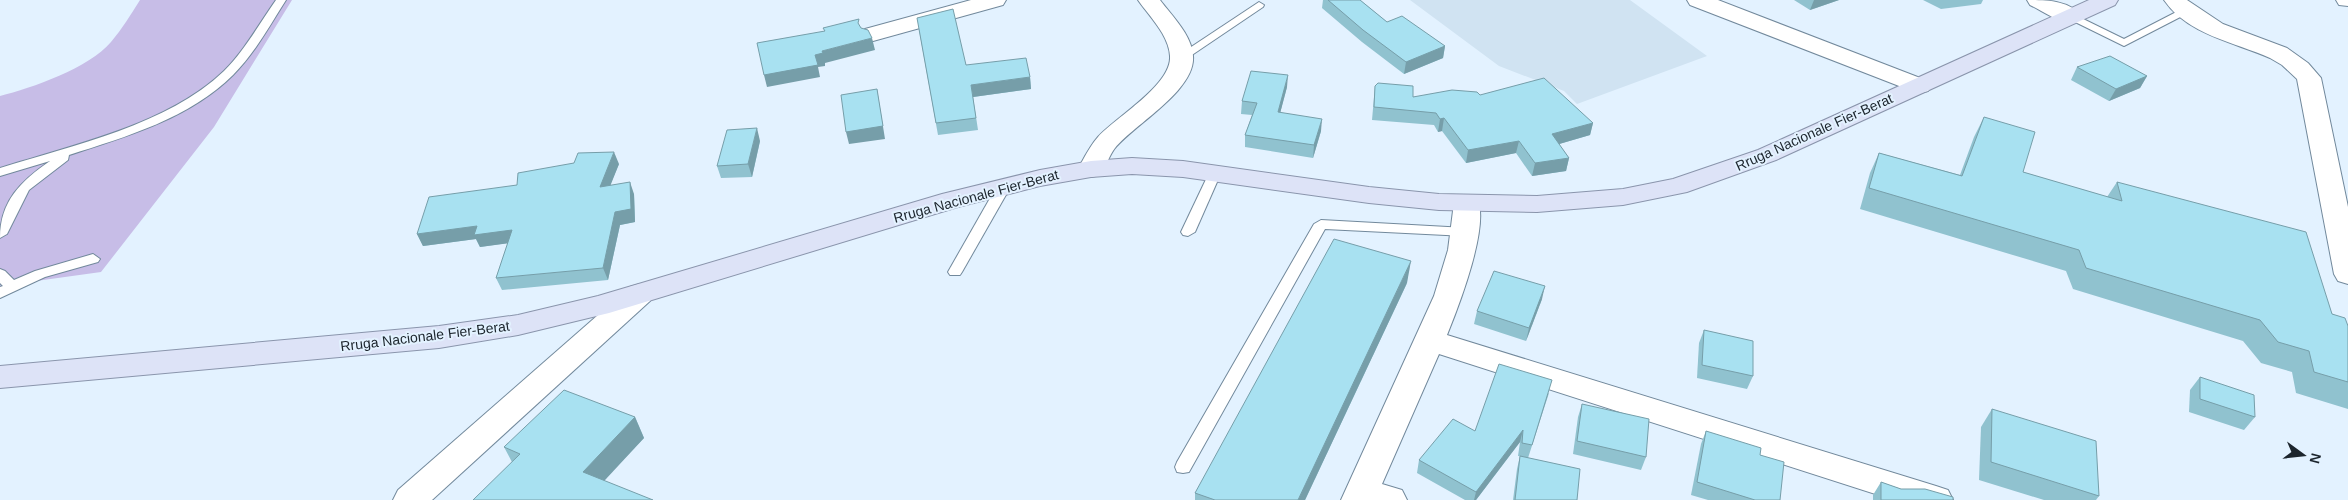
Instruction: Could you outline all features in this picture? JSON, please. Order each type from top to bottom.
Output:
[{"type":"main road","name":"Rruga Nacionale Fier-Berat","points":[[0,377],[439,337],[518,325],[640,294],[1004,186],[1091,169],[1152,167],[1215,173],[1378,196],[1467,203],[1537,204],[1598,200],[1678,186],[1767,155],[2107,0]]},
{"type":"street","points":[[873,34],[995,0]]},
{"type":"street","points":[[1091,169],[1105,144],[1165,89],[1176,75],[1182,57],[1170,29],[1149,0]]},
{"type":"street","points":[[1698,0],[1920,86]]},
{"type":"street","points":[[2038,0],[2071,17]]},
{"type":"street","points":[[2180,5],[2216,29],[2290,59],[2302,67],[2309,78],[2341,213],[2348,272]]},
{"type":"street","points":[[1370,497],[1453,279],[1466,232],[1467,203]]},
{"type":"street","points":[[410,500],[640,294]]},
{"type":"street","points":[[1430,340],[1936,500]]},
{"type":"lane","points":[[0,172],[82,146],[172,111],[200,96],[222,79],[236,64],[281,0]]},
{"type":"lane","points":[[1182,57],[1259,5]]},
{"type":"lane","points":[[2071,17],[2124,43],[2180,5]]},
{"type":"lane","points":[[0,234],[23,188],[32,179],[82,146]]},
{"type":"lane","points":[[1188,232],[1215,173]]},
{"type":"lane","points":[[955,272],[1004,186]]},
{"type":"lane","points":[[1183,467],[1321,224],[1466,232]]},
{"type":"lane","points":[[0,274],[6,290],[40,274],[93,259]]},
{"type":"shaded area","points":[[140,0],[292,0],[214,127],[101,272],[0,286],[0,96],[59,76],[89,60],[111,42]]},
{"type":"shaded area","points":[[1410,0],[1630,0],[1707,56],[1577,104],[1564,91],[1499,66]]},
{"type":"building","points":[[1328,0],[1360,0],[1387,22],[1402,16],[1445,46],[1406,62],[1363,30]]},
{"type":"building","points":[[953,9],[966,65],[1026,58],[1030,77],[971,85],[976,118],[936,123],[917,18]]},
{"type":"building","points":[[859,19],[858,23],[861,28],[868,30],[872,38],[822,51],[823,53],[815,55],[818,65],[764,75],[757,43],[825,31],[823,28]]},
{"type":"building","points":[[2110,56],[2147,76],[2116,89],[2077,67]]},
{"type":"building","points":[[1251,71],[1288,75],[1278,112],[1322,119],[1314,145],[1245,135],[1257,103],[1242,101]]},
{"type":"building","points":[[1544,78],[1593,123],[1552,134],[1569,158],[1535,163],[1519,141],[1468,150],[1444,118],[1440,119],[1436,113],[1374,107],[1375,86],[1378,83],[1413,86],[1413,97],[1452,90],[1477,92],[1480,95]]},
{"type":"building","points":[[877,89],[883,126],[846,132],[841,95]]},
{"type":"building","points":[[1984,117],[2035,132],[2023,172],[2122,201],[2117,182],[2306,232],[2332,314],[2345,318],[2348,326],[2348,382],[2314,372],[2309,351],[2278,342],[2260,320],[2086,268],[2079,250],[1869,188],[1879,153],[1962,176]]},
{"type":"building","points":[[757,128],[748,164],[717,166],[727,130]]},
{"type":"building","points":[[614,152],[600,187],[630,182],[631,209],[615,212],[603,268],[496,278],[512,230],[474,235],[477,226],[417,234],[429,197],[517,185],[518,173],[574,163],[578,153]]},
{"type":"building","points":[[1334,239],[1411,261],[1298,500],[1215,500],[1195,493]]},
{"type":"building","points":[[1494,271],[1545,286],[1529,328],[1477,311]]},
{"type":"building","points":[[1704,330],[1753,341],[1753,376],[1702,365]]},
{"type":"building","points":[[1499,364],[1552,380],[1532,445],[1522,443],[1523,430],[1476,492],[1419,460],[1453,419],[1475,431]]},
{"type":"building","points":[[2200,377],[2254,395],[2255,417],[2200,399]]},
{"type":"building","points":[[564,390],[635,417],[583,472],[653,500],[473,500],[520,454],[504,447]]},
{"type":"building","points":[[1582,404],[1649,419],[1646,457],[1577,441]]},
{"type":"building","points":[[1992,409],[2096,441],[2099,496],[1991,462]]},
{"type":"building","points":[[1706,431],[1761,448],[1760,455],[1784,462],[1780,500],[1755,500],[1697,482]]},
{"type":"building","points":[[1520,456],[1580,469],[1577,500],[1515,500]]},
{"type":"building","points":[[1881,482],[1901,489],[1925,489],[1953,497],[1953,500],[1881,500]]}]
